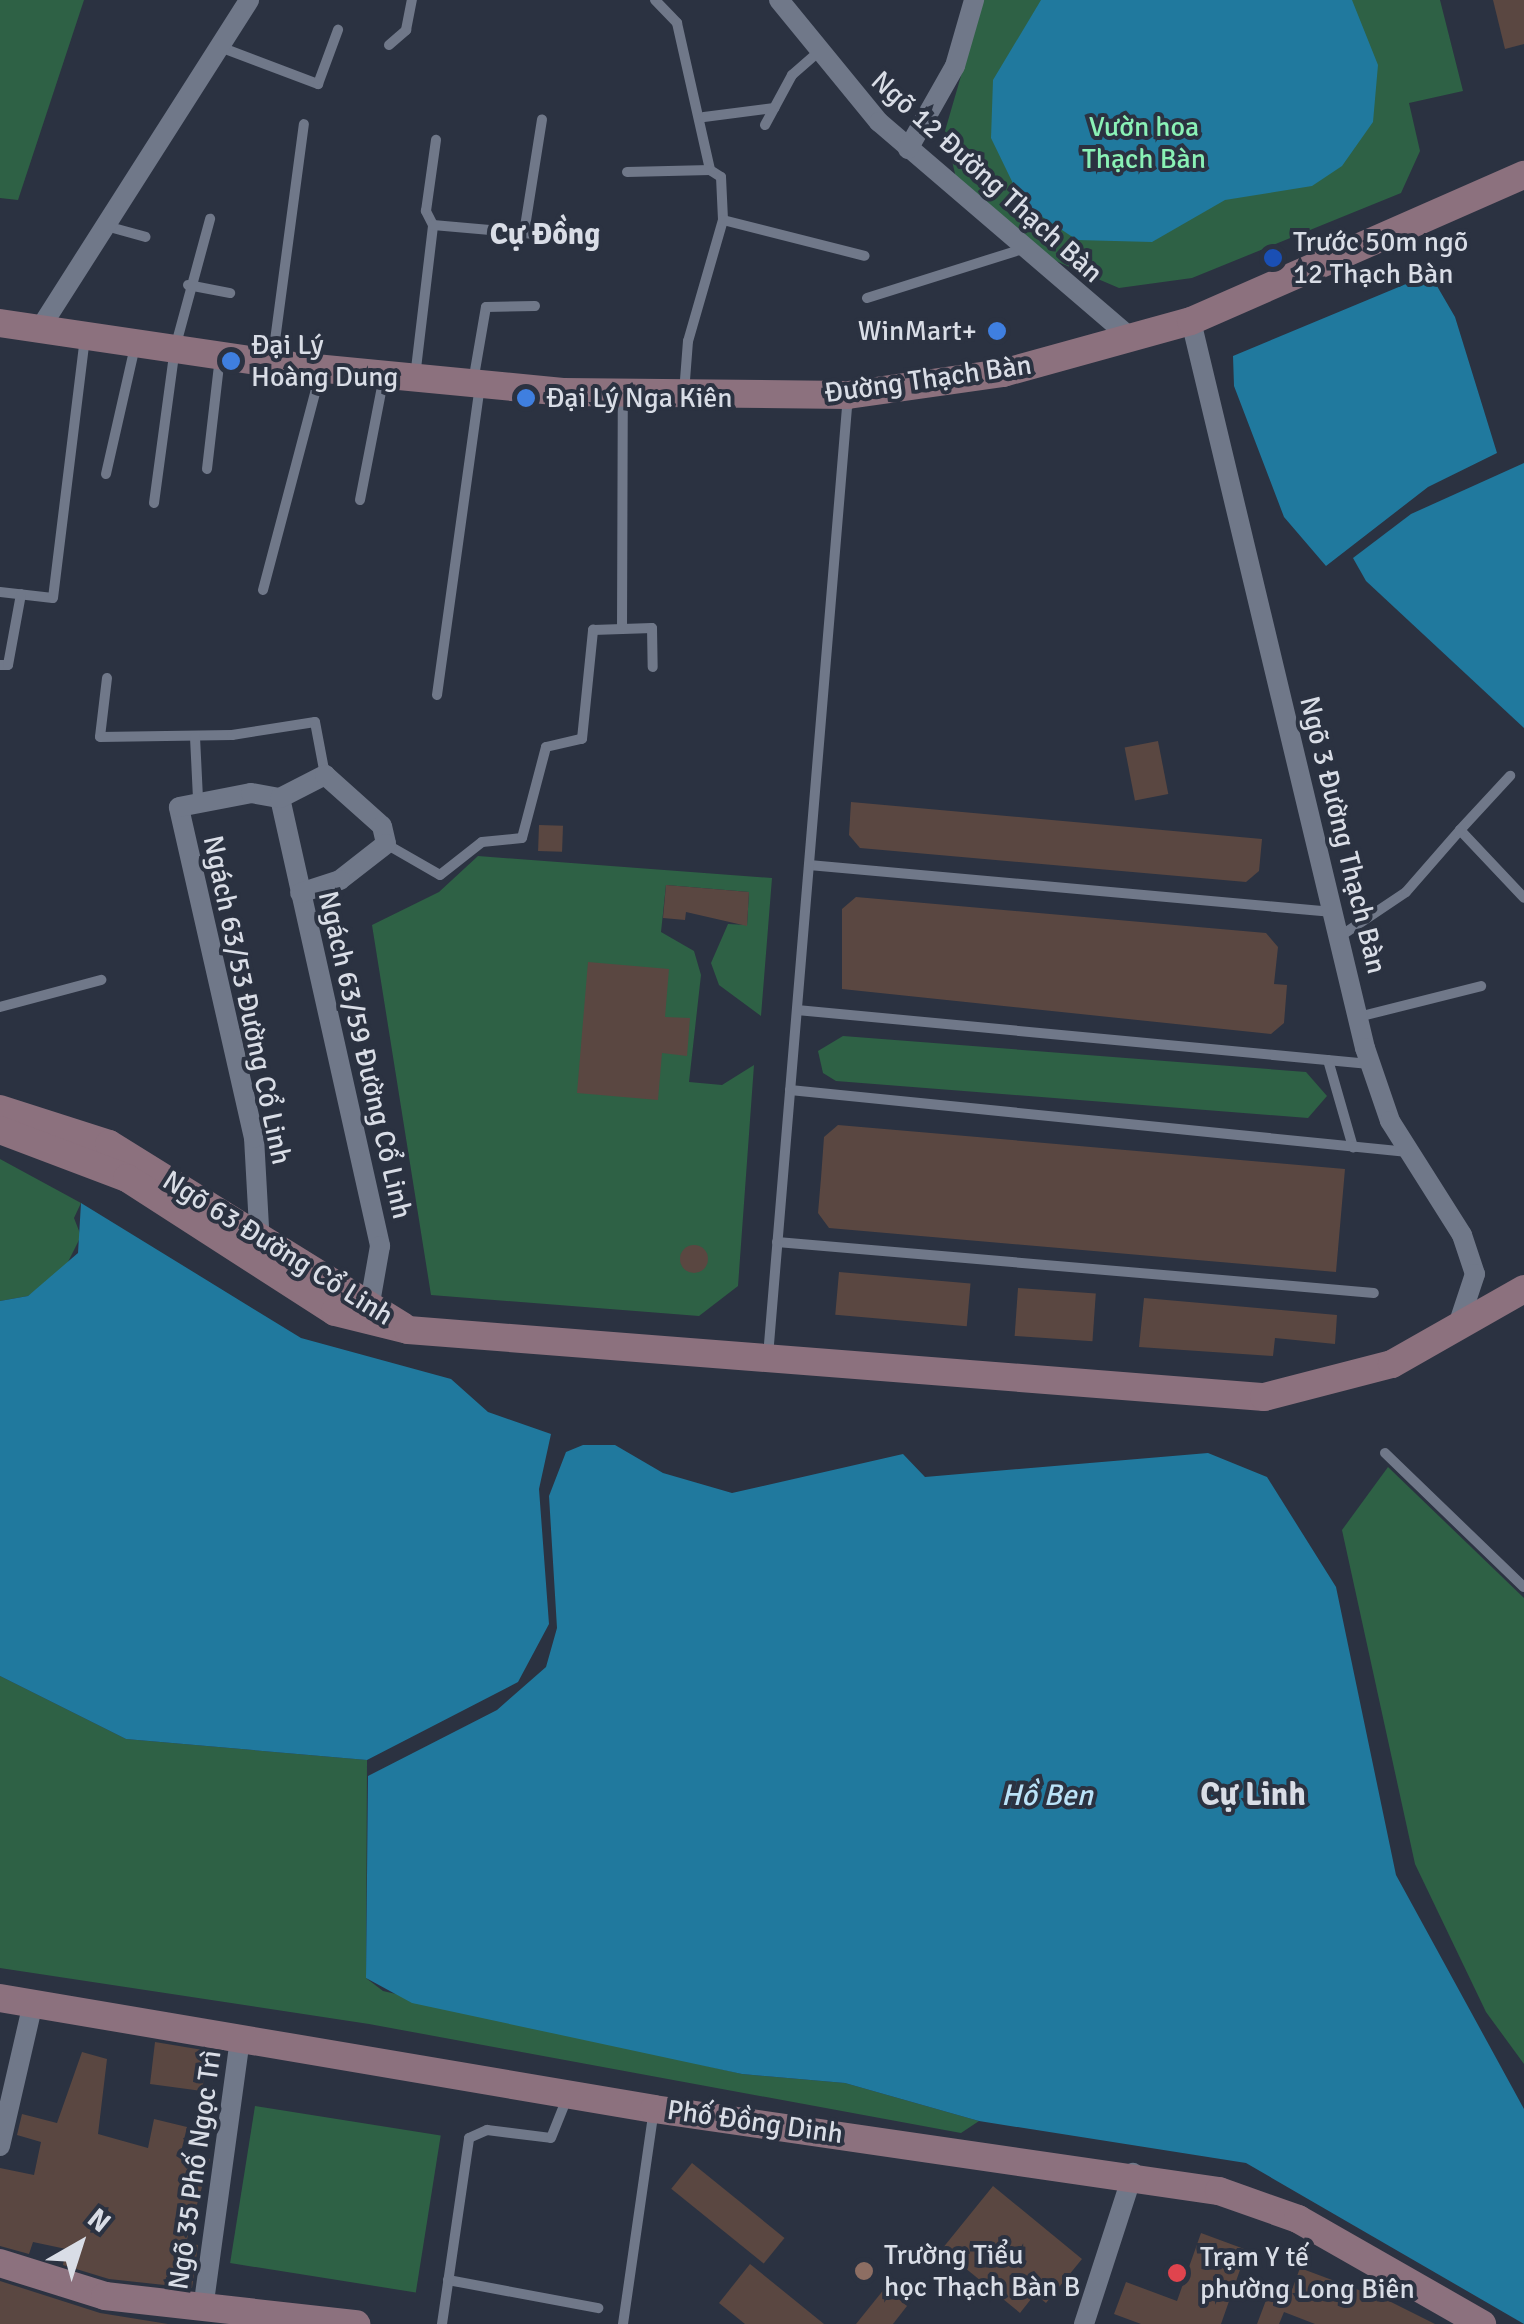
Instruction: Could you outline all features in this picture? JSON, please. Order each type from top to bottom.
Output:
[{"type":"street","points":[[39,330],[248,0]]},
{"type":"street","name":"Ngõ 12 Đường Thạch Bàn","points":[[779,0],[818,53],[908,149],[1020,250],[1131,338]]},
{"type":"street","points":[[908,149],[955,66],[974,0]]},
{"type":"street","name":"Đường Thạch Bàn","points":[[0,323],[272,364],[476,384],[684,398],[848,395],[1003,373],[1191,322],[1524,174]]},
{"type":"street","name":"Ngõ 3 Đường Thạch Bàn","points":[[1191,322],[1342,936],[1369,1064],[1408,1152],[1462,1235],[1475,1274],[1451,1338]]},
{"type":"street","points":[[189,803],[280,798],[325,775],[382,826],[386,844],[340,880],[300,893]]},
{"type":"street","name":"Ngách 63/59 Đường Cổ Linh","points":[[280,798],[380,1246],[368,1313]]},
{"type":"street","name":"Ngách 63/53 Đường Cổ Linh","points":[[189,803],[254,1138],[257,1253]]},
{"type":"street","name":"Ngõ 63 Đường Cổ Linh","points":[[0,1110],[104,1154],[257,1253],[368,1313],[408,1330],[1264,1397],[1336,1384],[1451,1338],[1524,1288]]},
{"type":"street","name":"Ngõ 63 Đường Cổ Linh","points":[[0,1130],[104,1154]]},
{"type":"street","name":"Phố Đồng Dinh","points":[[0,1998],[654,2109],[1133,2173],[1298,2219],[1445,2312],[1482,2324]]},
{"type":"street","points":[[0,2146],[33,2003]]},
{"type":"street","name":"Ngõ 35 Phố Ngọc Trì","points":[[203,2309],[240,2039]]},
{"type":"street","points":[[1084,2324],[1133,2173]]},
{"type":"street","points":[[0,2262],[105,2296],[356,2324]]},
{"type":"lane","points":[[389,46],[406,30],[412,0]]},
{"type":"lane","points":[[655,0],[678,23],[704,117],[710,170]]},
{"type":"lane","points":[[219,46],[318,84],[338,30]]},
{"type":"lane","points":[[765,125],[818,53]]},
{"type":"lane","points":[[704,117],[774,108]]},
{"type":"lane","points":[[524,233],[542,119]]},
{"type":"lane","points":[[272,364],[304,124]]},
{"type":"lane","points":[[414,378],[433,225],[426,211],[436,140]]},
{"type":"lane","points":[[627,172],[710,170],[721,177],[723,220],[688,341],[684,398]]},
{"type":"lane","points":[[154,503],[175,348],[188,285],[210,219]]},
{"type":"lane","points":[[723,220],[865,256]]},
{"type":"lane","points":[[433,225],[556,236]]},
{"type":"lane","points":[[106,226],[146,237]]},
{"type":"lane","points":[[867,298],[1020,250]]},
{"type":"lane","points":[[188,285],[230,293]]},
{"type":"lane","points":[[437,696],[486,307],[535,306]]},
{"type":"lane","points":[[0,592],[52,598],[84,338]]},
{"type":"lane","points":[[106,474],[135,345]]},
{"type":"lane","points":[[208,469],[220,356]]},
{"type":"lane","points":[[262,590],[321,369]]},
{"type":"lane","points":[[360,500],[384,376]]},
{"type":"lane","points":[[622,629],[623,395]]},
{"type":"lane","points":[[768,1359],[848,395]]},
{"type":"lane","points":[[0,665],[8,666],[21,594]]},
{"type":"lane","points":[[386,844],[440,875],[482,842],[522,838],[546,747],[582,739],[593,630],[652,628],[653,666]]},
{"type":"lane","points":[[107,678],[100,738],[195,738],[315,722],[325,775]]},
{"type":"lane","points":[[189,803],[195,738]]},
{"type":"lane","points":[[1342,936],[1406,892],[1510,776]]},
{"type":"lane","points":[[1460,830],[1524,898]]},
{"type":"lane","points":[[809,866],[1334,912]]},
{"type":"lane","points":[[0,1008],[102,980]]},
{"type":"lane","points":[[1358,1017],[1481,986]]},
{"type":"lane","points":[[797,1010],[1369,1064]]},
{"type":"lane","points":[[1328,1060],[1353,1147]]},
{"type":"lane","points":[[790,1090],[1408,1152]]},
{"type":"lane","points":[[777,1242],[1374,1293]]},
{"type":"lane","points":[[1385,1452],[1524,1587]]},
{"type":"lane","points":[[442,2324],[472,2134],[551,2138],[568,2094]]},
{"type":"lane","points":[[622,2324],[654,2109]]},
{"type":"lane","points":[[448,2280],[598,2308]]},
{"type":"green space","points":[[0,0],[84,0],[18,200],[0,198]]},
{"type":"green space","name":"Vườn hoa Thạch Bàn","points":[[983,0],[1440,0],[1463,91],[1409,103],[1420,151],[1401,193],[1192,278],[1119,288],[1051,259],[956,178],[945,131]]},
{"type":"green space","points":[[478,856],[772,878],[761,1016],[719,985],[711,963],[728,924],[747,925],[749,892],[666,885],[661,932],[694,951],[701,975],[689,1082],[722,1085],[754,1065],[738,1286],[699,1316],[431,1295],[372,925],[439,892]]},
{"type":"green space","points":[[843,1036],[1306,1072],[1327,1096],[1308,1118],[836,1081],[823,1073],[818,1051]]},
{"type":"green space","points":[[0,1159],[81,1203],[74,1218],[81,1236],[65,1268],[28,1296],[0,1301]]},
{"type":"green space","points":[[1388,1467],[1524,1598],[1524,2064],[1486,2012],[1415,1864],[1342,1530]]},
{"type":"green space","points":[[0,1676],[126,1739],[367,1760],[366,1978],[383,1991],[742,2074],[845,2083],[979,2121],[961,2133],[369,2024],[0,1968]]},
{"type":"green space","points":[[255,2106],[441,2135],[416,2292],[230,2263]]},
{"type":"water","name":"Vườn hoa Thạch Bàn","points":[[1041,0],[1352,0],[1378,65],[1373,122],[1342,166],[1312,186],[1225,200],[1152,242],[1077,240],[1023,204],[991,138],[993,80]]},
{"type":"water","points":[[1430,274],[1455,317],[1497,453],[1428,487],[1326,566],[1284,517],[1234,386],[1233,356]]},
{"type":"water","points":[[1524,463],[1524,728],[1366,581],[1353,558],[1411,514]]},
{"type":"water","points":[[81,1203],[301,1338],[451,1379],[488,1412],[551,1434],[539,1489],[549,1624],[518,1682],[367,1760],[126,1739],[0,1676],[0,1301],[28,1296],[78,1253]]},
{"type":"water","name":"Hồ Ben","points":[[583,1445],[615,1445],[663,1473],[732,1493],[903,1454],[925,1477],[1208,1453],[1267,1477],[1336,1587],[1396,1875],[1524,2109],[1524,2324],[1246,2163],[979,2121],[845,2083],[742,2074],[412,2003],[366,1978],[368,1776],[497,1710],[546,1667],[557,1628],[549,1496],[566,1452]]},
{"type":"building","points":[[1493,0],[1524,0],[1524,44],[1505,49]]},
{"type":"building","points":[[1158,741],[1168,794],[1135,800],[1125,747]]},
{"type":"building","points":[[851,802],[1262,839],[1259,871],[1246,882],[860,848],[849,835]]},
{"type":"building","points":[[539,825],[563,826],[562,852],[538,851]]},
{"type":"building","points":[[666,885],[749,892],[747,926],[686,912],[685,920],[663,918]]},
{"type":"building","points":[[856,897],[1266,933],[1278,947],[1274,984],[1287,985],[1284,1023],[1271,1034],[842,989],[842,909]]},
{"type":"building","points":[[588,962],[669,969],[665,1017],[690,1018],[687,1056],[662,1053],[658,1100],[577,1093]]},
{"type":"building","points":[[838,1125],[1345,1169],[1336,1272],[829,1228],[818,1213],[824,1137]]},
{"type":"building","points":[[694,1245],[704,1249],[708,1259],[704,1269],[694,1273],[684,1269],[680,1259],[684,1249]]},
{"type":"building","points":[[839,1272],[970,1284],[967,1326],[835,1315]]},
{"type":"building","points":[[1018,1288],[1096,1293],[1092,1341],[1015,1336]]},
{"type":"building","points":[[1144,1298],[1337,1315],[1335,1344],[1275,1338],[1273,1356],[1139,1347]]},
{"type":"building","points":[[155,2042],[221,2053],[217,2080],[204,2078],[202,2091],[150,2084]]},
{"type":"building","points":[[82,2052],[107,2059],[98,2134],[148,2148],[154,2119],[187,2127],[181,2152],[210,2159],[186,2243],[198,2245],[192,2288],[109,2279],[63,2265],[66,2249],[33,2242],[29,2254],[0,2246],[0,2168],[34,2175],[41,2142],[17,2135],[22,2114],[57,2123]]},
{"type":"building","points":[[692,2163],[784,2238],[764,2264],[671,2189]]},
{"type":"building","points":[[993,2186],[1082,2259],[1046,2303],[1035,2294],[1020,2313],[942,2249]]},
{"type":"building","points":[[1201,2233],[1247,2250],[1221,2324],[1141,2324],[1114,2314],[1126,2282],[1177,2301]]},
{"type":"building","points":[[750,2264],[824,2324],[745,2324],[719,2303]]},
{"type":"building","points":[[1300,2268],[1391,2302],[1435,2324],[1315,2324],[1284,2312],[1279,2324],[1257,2324],[1268,2295],[1287,2303]]},
{"type":"building","points":[[0,2281],[100,2313],[168,2324],[0,2324]]},
{"type":"building","points":[[885,2288],[907,2306],[893,2324],[856,2324]]},
{"type":"place","name":"Trước 50m ngõ 12 Thạch Bàn","points":[[1273,258]]},
{"type":"place","name":"WinMart+","points":[[997,331]]},
{"type":"place","name":"Đại Lý Hoàng Dung","points":[[231,361]]},
{"type":"place","name":"Đại Lý Nga Kiên","points":[[526,398]]},
{"type":"place","name":"Trường Tiểu học Thạch Bàn B","points":[[864,2271]]},
{"type":"place","name":"Trạm Y tế phường Long Biên","points":[[1177,2273]]},
{"type":"district","name":"Cự Đồng","points":[[545,235]]},
{"type":"district","name":"Cự Linh","points":[[1253,1795]]}]
